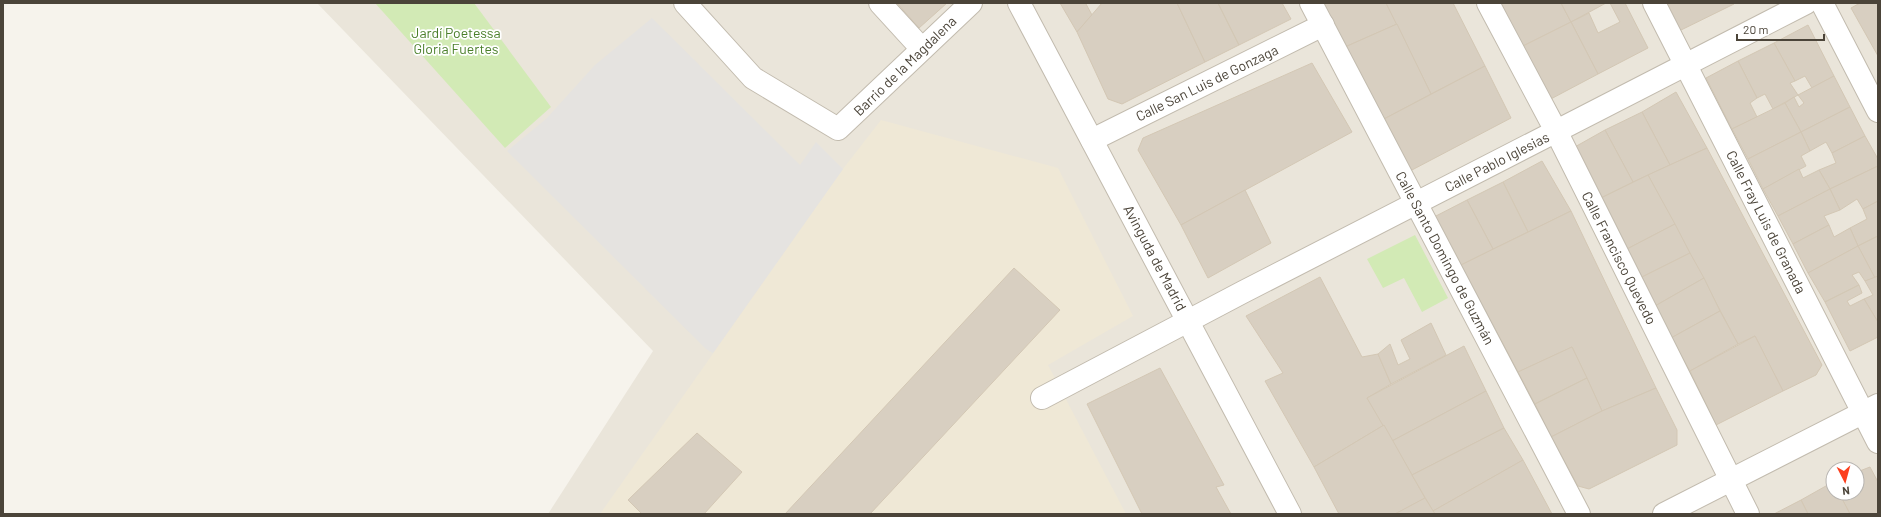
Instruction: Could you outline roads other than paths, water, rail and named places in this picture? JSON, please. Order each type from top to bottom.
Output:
[{"type":"street","name":"Barrio de la Magdalena","points":[[685,3],[753,78],[838,129],[971,3]]},
{"type":"street","points":[[880,3],[922,49]]},
{"type":"street","name":"Avinguda de Madrid","points":[[1019,3],[1290,514]]},
{"type":"street","name":"Calle Santo Domingo de Guzmán","points":[[1311,3],[1579,514]]},
{"type":"street","name":"Calle Francisco Quevedo","points":[[1488,3],[1556,131],[1748,514]]},
{"type":"street","name":"Calle Fray Luis de Granada","points":[[1654,3],[1870,409],[1878,442]]},
{"type":"street","name":"Calle Pablo Iglesias","points":[[1042,398],[1188,320],[1806,3]]},
{"type":"street","points":[[1822,3],[1878,111]]},
{"type":"street","name":"Calle San Luis de Gonzaga","points":[[1092,140],[1323,25]]},
{"type":"street","points":[[1664,514],[1870,409]]},
{"type":"park label","name":"Jardí Poetessa Gloria Fuertes","points":[[456,42]]}]
